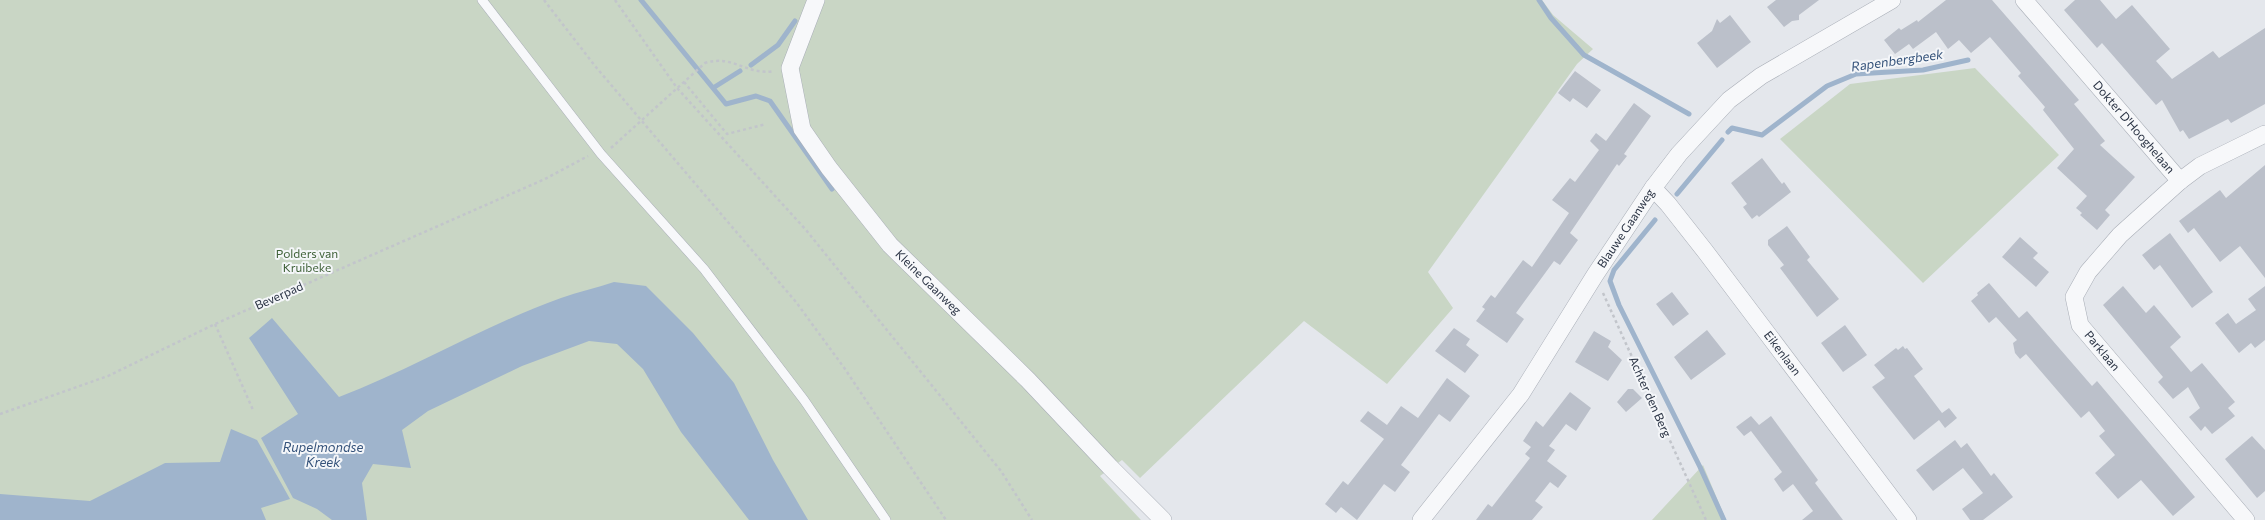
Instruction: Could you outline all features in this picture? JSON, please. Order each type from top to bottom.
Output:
[{"type":"street","points":[[790,68],[816,0]]},
{"type":"street","name":"Blauwe Gaanweg","points":[[1421,520],[1520,394],[1595,275],[1653,188],[1679,154],[1729,100],[1761,76],[1892,0]]},
{"type":"street","name":"Dokter D'Hooghelaan","points":[[2024,0],[2180,181],[2200,166],[2265,134]]},
{"type":"street","name":"Kleine Gaanweg","points":[[790,68],[802,129],[829,168],[890,245],[1028,380],[1110,467],[1163,520]]},
{"type":"street","name":"Parklaan","points":[[2180,181],[2120,235],[2088,272],[2074,297],[2080,325],[2246,520]]},
{"type":"street","name":"Eikenlaan","points":[[1653,188],[1668,204],[1705,251],[1908,520]]},
{"type":"lane","points":[[482,0],[601,154],[704,269],[804,400],[886,520]]},
{"type":"path","points":[[544,0],[595,66],[796,302],[845,369],[946,520]]},
{"type":"path","points":[[615,0],[677,88],[806,230],[1001,471],[1032,520]]},
{"type":"path","points":[[601,154],[608,152],[705,63],[715,60],[730,61],[762,73],[790,68]]},
{"type":"path","points":[[684,82],[727,134],[766,124]]},
{"type":"path","name":"Beverpad","points":[[0,414],[108,376],[215,324],[545,179],[583,157],[601,154]]},
{"type":"path","name":"Achter den Berg","points":[[1595,275],[1706,520]]},
{"type":"path","points":[[215,324],[253,410]]},
{"type":"green space","name":"Polders van Kruibeke","points":[[0,0],[1542,0],[1553,15],[1593,49],[1577,64],[1428,272],[1453,308],[1387,384],[1304,321],[1140,478],[1122,460],[1100,476],[1141,520],[0,520]]},
{"type":"green space","points":[[1975,68],[2059,155],[1923,283],[1780,139],[1850,84]]},
{"type":"green space","points":[[1703,465],[1726,520],[1652,520]]},
{"type":"water","name":"Rupelmondse Kreek","points":[[614,282],[646,286],[693,333],[734,383],[773,460],[808,520],[749,520],[681,432],[643,369],[617,344],[589,341],[522,366],[428,411],[402,430],[411,468],[373,464],[362,483],[367,520],[332,520],[317,509],[293,498],[261,438],[298,414],[249,338],[272,318],[339,397],[367,386],[533,309],[567,296]]},
{"type":"water","name":"Rupelmondse Kreek","points":[[231,429],[257,440],[290,499],[261,508],[266,520],[0,520],[0,494],[90,501],[165,463],[220,462]]},
{"type":"building","points":[[1776,0],[1819,0],[1799,15],[1799,20],[1792,21],[1784,27],[1767,7]]},
{"type":"building","points":[[1946,0],[1992,0],[2079,100],[2074,104],[2105,141],[2100,145],[2135,177],[2105,210],[2110,215],[2097,230],[2080,215],[2082,213],[2076,208],[2087,196],[2057,168],[2074,149],[2043,110],[2045,107],[2018,76],[2021,73],[1990,37],[1971,53],[1959,40],[1948,49],[1936,32],[1913,49],[1909,44],[1895,54],[1884,40],[1899,28],[1901,30],[1917,20],[1918,22]]},
{"type":"building","points":[[2075,0],[2100,0],[2116,19],[2132,5],[2170,49],[2156,61],[2172,79],[2213,51],[2219,58],[2265,28],[2265,104],[2231,123],[2228,119],[2189,139],[2183,130],[2180,132],[2162,100],[2156,105],[2102,43],[2097,48],[2064,10]]},
{"type":"building","points":[[1730,15],[1751,42],[1717,68],[1697,43],[1712,31],[1717,19],[1720,23]]},
{"type":"building","points":[[1575,71],[1601,90],[1587,108],[1573,98],[1570,102],[1558,93]]},
{"type":"building","points":[[1634,103],[1651,116],[1624,154],[1627,156],[1619,166],[1617,164],[1570,233],[1578,240],[1560,265],[1554,261],[1516,313],[1524,319],[1507,343],[1476,321],[1485,309],[1482,307],[1491,295],[1495,298],[1523,260],[1532,267],[1569,213],[1552,200],[1570,178],[1575,182],[1599,150],[1590,141],[1596,133],[1606,141]]},
{"type":"building","points":[[1762,158],[1782,184],[1784,182],[1791,192],[1759,217],[1757,215],[1752,219],[1743,207],[1747,204],[1731,183]]},
{"type":"building","points":[[2265,165],[2265,278],[2240,246],[2220,262],[2194,228],[2188,233],[2179,221],[2220,190],[2226,198]]},
{"type":"building","points":[[1787,226],[1810,257],[1807,260],[1839,299],[1817,317],[1780,268],[1784,265],[1768,245],[1768,240]]},
{"type":"building","points":[[2170,233],[2213,292],[2192,308],[2160,265],[2154,270],[2142,255]]},
{"type":"building","points":[[2020,237],[2038,253],[2033,258],[2049,272],[2036,287],[2002,257]]},
{"type":"building","points":[[1989,283],[2019,318],[2027,311],[2092,386],[2097,381],[2195,497],[2173,516],[2141,480],[2118,499],[2095,473],[2115,455],[2099,436],[2105,431],[2089,411],[2081,418],[2026,354],[2020,359],[2015,353],[2013,343],[2017,340],[1996,317],[1989,323],[1971,301],[1978,295],[1977,293]]},
{"type":"building","points":[[2123,286],[2146,313],[2154,305],[2181,337],[2170,347],[2191,372],[2202,363],[2235,402],[2228,408],[2235,416],[2212,434],[2205,426],[2201,431],[2189,417],[2200,408],[2188,387],[2173,399],[2158,382],[2163,377],[2103,305]]},
{"type":"building","points":[[2265,286],[2265,340],[2255,348],[2251,343],[2239,353],[2215,323],[2228,313],[2236,324],[2256,310],[2248,299]]},
{"type":"building","points":[[1672,292],[1689,314],[1673,326],[1656,304]]},
{"type":"building","points":[[1845,325],[1867,355],[1843,372],[1821,343]]},
{"type":"building","points":[[1454,328],[1470,339],[1466,345],[1479,355],[1465,373],[1435,351]]},
{"type":"building","points":[[1707,330],[1726,354],[1691,380],[1674,357]]},
{"type":"building","points":[[1594,331],[1611,341],[1608,347],[1622,360],[1608,381],[1575,362]]},
{"type":"building","points":[[1903,346],[1905,349],[1907,348],[1923,369],[1914,376],[1942,413],[1949,408],[1957,418],[1945,428],[1939,420],[1914,440],[1872,387],[1885,378],[1874,365],[1896,348],[1898,350]]},
{"type":"building","points":[[1447,378],[1470,396],[1450,422],[1439,414],[1401,465],[1410,472],[1395,492],[1384,484],[1357,520],[1341,507],[1336,513],[1325,504],[1343,481],[1348,485],[1384,439],[1360,421],[1368,411],[1387,425],[1401,406],[1418,418]]},
{"type":"building","points":[[1628,389],[1633,389],[1642,398],[1626,412],[1617,402]]},
{"type":"building","points":[[1570,392],[1591,408],[1576,431],[1566,424],[1549,446],[1555,450],[1547,461],[1567,476],[1558,488],[1550,482],[1535,501],[1543,507],[1532,520],[1476,520],[1488,504],[1492,507],[1530,458],[1525,454],[1531,447],[1523,441],[1536,421],[1543,427]]},
{"type":"building","points":[[1751,416],[1759,425],[1771,416],[1818,480],[1815,483],[1843,520],[1802,520],[1813,511],[1793,484],[1783,492],[1774,479],[1782,472],[1751,431],[1744,436],[1736,427]]},
{"type":"building","points":[[2252,436],[2265,450],[2265,491],[2257,498],[2225,459]]},
{"type":"building","points":[[1955,440],[1961,448],[1967,443],[1991,476],[1994,473],[2013,497],[1983,520],[1970,520],[1962,509],[1983,493],[1963,468],[1933,491],[1916,470]]},
{"type":"waterway","points":[[641,0],[726,104],[756,96],[770,101],[832,189]]},
{"type":"waterway","name":"Rapenbergbeek","points":[[1539,0],[1551,18],[1584,55],[1689,114]]},
{"type":"waterway","points":[[751,65],[778,45],[795,21]]},
{"type":"waterway","name":"Rapenbergbeek","points":[[1728,132],[1732,128],[1762,135],[1827,86],[1856,74],[1923,70],[1968,60]]},
{"type":"waterway","points":[[713,88],[740,71]]},
{"type":"waterway","points":[[1677,194],[1722,140]]},
{"type":"waterway","points":[[1655,220],[1614,270],[1610,281],[1619,305],[1700,467],[1724,520]]}]
